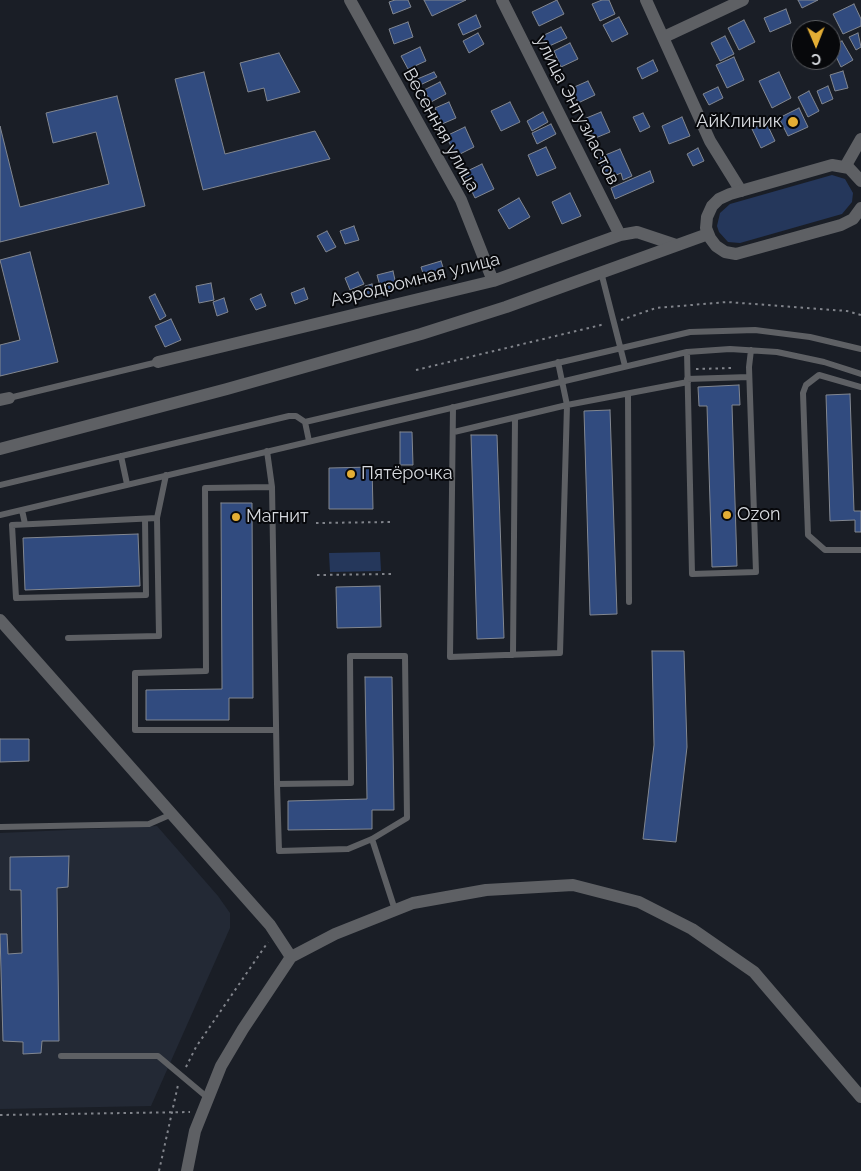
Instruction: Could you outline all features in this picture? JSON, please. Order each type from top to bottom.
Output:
[{"type":"street","name":"улица Энтузиастов","points":[[502,0],[620,235]]},
{"type":"street","points":[[646,0],[710,141],[741,190]]},
{"type":"street","points":[[664,38],[743,0]]},
{"type":"street","name":"Весенняя улица","points":[[355,2],[461,200],[493,280]]},
{"type":"street","points":[[845,167],[861,139]]},
{"type":"street","points":[[861,181],[853,172],[845,167],[824,166],[741,190],[724,196],[715,202],[707,217],[708,234],[720,250],[730,253],[743,253],[841,225],[853,219],[861,208]]},
{"type":"street","name":"Аэродромная улица","points":[[158,362],[493,280],[620,235],[637,232],[676,245]]},
{"type":"street","points":[[0,449],[352,355],[506,307],[708,234]]},
{"type":"street","points":[[0,620],[275,932],[292,957]]},
{"type":"street","points":[[187,1171],[195,1131],[221,1066],[243,1029],[292,957],[335,934],[413,903],[486,890],[573,886],[639,902],[692,929],[754,972],[861,1097]]},
{"type":"lane","points":[[602,272],[625,366]]},
{"type":"lane","points":[[305,422],[690,332],[736,329],[802,336],[861,349]]},
{"type":"lane","points":[[687,352],[692,574],[756,572],[749,377],[751,350]]},
{"type":"lane","points":[[0,515],[687,352],[751,350],[797,356],[861,374]]},
{"type":"lane","points":[[4,399],[158,362]]},
{"type":"lane","points":[[453,407],[450,657],[560,653],[567,406],[558,362]]},
{"type":"lane","points":[[861,387],[819,375],[806,385],[803,392],[808,535],[824,550],[861,550]]},
{"type":"lane","points":[[454,432],[688,380],[749,377]]},
{"type":"lane","points":[[628,394],[629,602]]},
{"type":"lane","points":[[0,484],[289,416],[296,416],[305,422],[309,441]]},
{"type":"lane","points":[[513,655],[515,418]]},
{"type":"lane","points":[[267,451],[272,487],[278,851],[348,849],[372,839],[407,818],[405,656],[350,656],[351,783],[277,784]]},
{"type":"lane","points":[[121,456],[127,484]]},
{"type":"lane","points":[[68,638],[159,636],[157,518],[166,475]]},
{"type":"lane","points":[[272,487],[205,488],[206,671],[135,673],[135,730],[276,730]]},
{"type":"lane","points":[[22,510],[25,524]]},
{"type":"lane","points":[[144,519],[146,595],[16,598],[12,525],[157,518]]},
{"type":"lane","points":[[0,827],[149,824],[172,814]]},
{"type":"lane","points":[[372,839],[396,910]]},
{"type":"lane","points":[[61,1056],[158,1056],[208,1098]]},
{"type":"path","points":[[416,370],[614,322],[656,308],[727,302],[837,310],[861,315]]},
{"type":"path","points":[[687,369],[749,367]]},
{"type":"path","points":[[316,523],[391,522]]},
{"type":"path","points":[[317,576],[391,574]]},
{"type":"path","points":[[160,1171],[171,1112],[182,1076],[196,1047],[275,932]]},
{"type":"path","points":[[0,1115],[202,1111]]},
{"type":"shaded area","points":[[832,175],[845,179],[853,193],[852,202],[842,214],[740,243],[728,242],[719,232],[717,226],[720,213],[730,204]]},
{"type":"shaded area","points":[[380,552],[381,571],[330,572],[329,553]]},
{"type":"shaded area","points":[[157,826],[218,896],[230,913],[230,928],[151,1106],[0,1109],[0,833]]},
{"type":"building","points":[[408,0],[411,7],[393,14],[389,2]]},
{"type":"building","points":[[424,0],[466,0],[432,16]]},
{"type":"building","points":[[557,0],[564,14],[539,26],[532,12]]},
{"type":"building","points":[[602,0],[609,0],[615,14],[600,21],[592,4]]},
{"type":"building","points":[[798,0],[818,0],[802,8]]},
{"type":"building","points":[[854,4],[861,19],[861,26],[843,34],[841,20],[836,20],[833,14]]},
{"type":"building","points":[[786,9],[791,23],[770,32],[764,18]]},
{"type":"building","points":[[476,15],[481,27],[463,35],[458,24]]},
{"type":"building","points":[[619,17],[628,34],[612,42],[603,25]]},
{"type":"building","points":[[744,20],[755,42],[739,50],[728,28]]},
{"type":"building","points":[[408,22],[413,37],[394,44],[389,29]]},
{"type":"building","points":[[561,27],[567,38],[547,47],[542,36]]},
{"type":"building","points":[[478,33],[484,44],[469,53],[463,41]]},
{"type":"building","points":[[858,33],[861,47],[856,50],[849,37]]},
{"type":"building","points":[[725,36],[734,54],[720,61],[711,43]]},
{"type":"building","points":[[841,41],[853,60],[841,67]]},
{"type":"building","points":[[570,43],[578,59],[561,67],[554,51]]},
{"type":"building","points":[[420,47],[426,61],[408,69],[401,56]]},
{"type":"building","points":[[279,53],[300,92],[267,101],[264,88],[248,92],[240,63]]},
{"type":"building","points":[[734,57],[744,80],[727,88],[716,65]]},
{"type":"building","points":[[653,60],[658,71],[642,79],[637,68]]},
{"type":"building","points":[[843,71],[848,88],[835,91],[830,75]]},
{"type":"building","points":[[204,72],[225,154],[315,131],[330,159],[203,190],[175,79]]},
{"type":"building","points":[[434,72],[437,77],[418,86],[415,80]]},
{"type":"building","points":[[779,72],[791,98],[772,108],[759,81]]},
{"type":"building","points":[[588,81],[595,95],[578,103],[572,88]]},
{"type":"building","points":[[440,82],[446,94],[431,102],[424,90]]},
{"type":"building","points":[[828,86],[833,99],[822,104],[817,91]]},
{"type":"building","points":[[718,87],[723,98],[709,105],[703,94]]},
{"type":"building","points":[[809,91],[819,111],[808,117],[798,97]]},
{"type":"building","points":[[117,96],[145,206],[0,242],[0,126],[20,207],[109,184],[96,132],[53,143],[46,113]]},
{"type":"building","points":[[449,102],[456,118],[442,124],[435,108]]},
{"type":"building","points":[[510,102],[520,122],[501,131],[491,111]]},
{"type":"building","name":"АйКлиник","points":[[799,108],[808,127],[788,136],[779,118]]},
{"type":"building","points":[[543,112],[548,122],[532,131],[527,121]]},
{"type":"building","points":[[601,112],[610,132],[593,139],[584,119]]},
{"type":"building","points":[[643,113],[650,127],[640,132],[633,117]]},
{"type":"building","points":[[682,117],[690,136],[669,144],[662,126]]},
{"type":"building","points":[[766,122],[775,141],[761,148],[752,129]]},
{"type":"building","points":[[551,124],[556,134],[537,144],[532,133]]},
{"type":"building","points":[[465,127],[474,147],[456,156],[446,136]]},
{"type":"building","points":[[546,147],[556,168],[537,176],[528,155]]},
{"type":"building","points":[[698,148],[704,161],[693,166],[687,154]]},
{"type":"building","points":[[620,149],[632,176],[623,180],[621,173],[607,179],[598,158]]},
{"type":"building","points":[[482,164],[494,189],[475,198],[463,173]]},
{"type":"building","points":[[650,171],[654,182],[615,199],[611,188]]},
{"type":"building","points":[[570,193],[581,216],[562,224],[552,202]]},
{"type":"building","points":[[519,198],[530,217],[509,229],[498,210]]},
{"type":"building","points":[[354,226],[359,240],[345,244],[340,231]]},
{"type":"building","points":[[327,231],[336,247],[326,252],[317,236]]},
{"type":"building","points":[[30,252],[58,362],[0,376],[0,345],[20,340],[0,260]]},
{"type":"building","points":[[441,261],[446,277],[426,283],[421,267]]},
{"type":"building","points":[[393,271],[397,289],[382,293],[377,275]]},
{"type":"building","points":[[358,272],[364,284],[350,290],[345,278]]},
{"type":"building","points":[[211,283],[214,300],[199,303],[196,286]]},
{"type":"building","points":[[372,284],[375,296],[368,298],[365,286]]},
{"type":"building","points":[[304,288],[308,299],[295,304],[291,293]]},
{"type":"building","points":[[155,294],[166,316],[160,320],[149,297]]},
{"type":"building","points":[[261,294],[266,306],[256,310],[250,299]]},
{"type":"building","points":[[224,298],[228,312],[217,316],[213,302]]},
{"type":"building","points":[[171,319],[181,340],[165,347],[155,326]]},
{"type":"building","points":[[739,385],[740,405],[732,405],[737,566],[712,567],[707,406],[699,406],[698,387]]},
{"type":"building","points":[[850,394],[854,511],[861,511],[861,532],[855,532],[855,520],[830,521],[826,395]]},
{"type":"building","points":[[610,410],[617,614],[590,615],[584,411]]},
{"type":"building","points":[[400,432],[412,432],[413,465],[400,465]]},
{"type":"building","points":[[471,435],[497,435],[504,638],[477,639]]},
{"type":"building","points":[[372,467],[373,509],[329,509],[329,468]]},
{"type":"building","points":[[221,503],[252,503],[253,698],[229,698],[229,720],[146,720],[146,690],[222,689]]},
{"type":"building","points":[[138,534],[140,586],[25,590],[23,538]]},
{"type":"building","points":[[380,586],[381,627],[337,628],[336,587]]},
{"type":"building","points":[[652,651],[684,651],[687,747],[676,842],[643,839],[654,745]]},
{"type":"building","points":[[365,677],[392,677],[394,810],[372,810],[372,829],[288,830],[288,801],[367,799]]},
{"type":"building","points":[[0,739],[29,739],[29,761],[0,762]]},
{"type":"building","points":[[69,856],[68,887],[57,888],[59,1041],[42,1041],[41,1053],[23,1054],[23,1042],[3,1041],[0,934],[7,934],[8,954],[22,953],[21,890],[10,890],[10,857]]},
{"type":"place","name":"АйКлиник","points":[[793,122]]},
{"type":"place","name":"Пятёрочка","points":[[351,474]]},
{"type":"place","name":"Ozon","points":[[727,515]]},
{"type":"place","name":"Магнит","points":[[236,517]]}]
